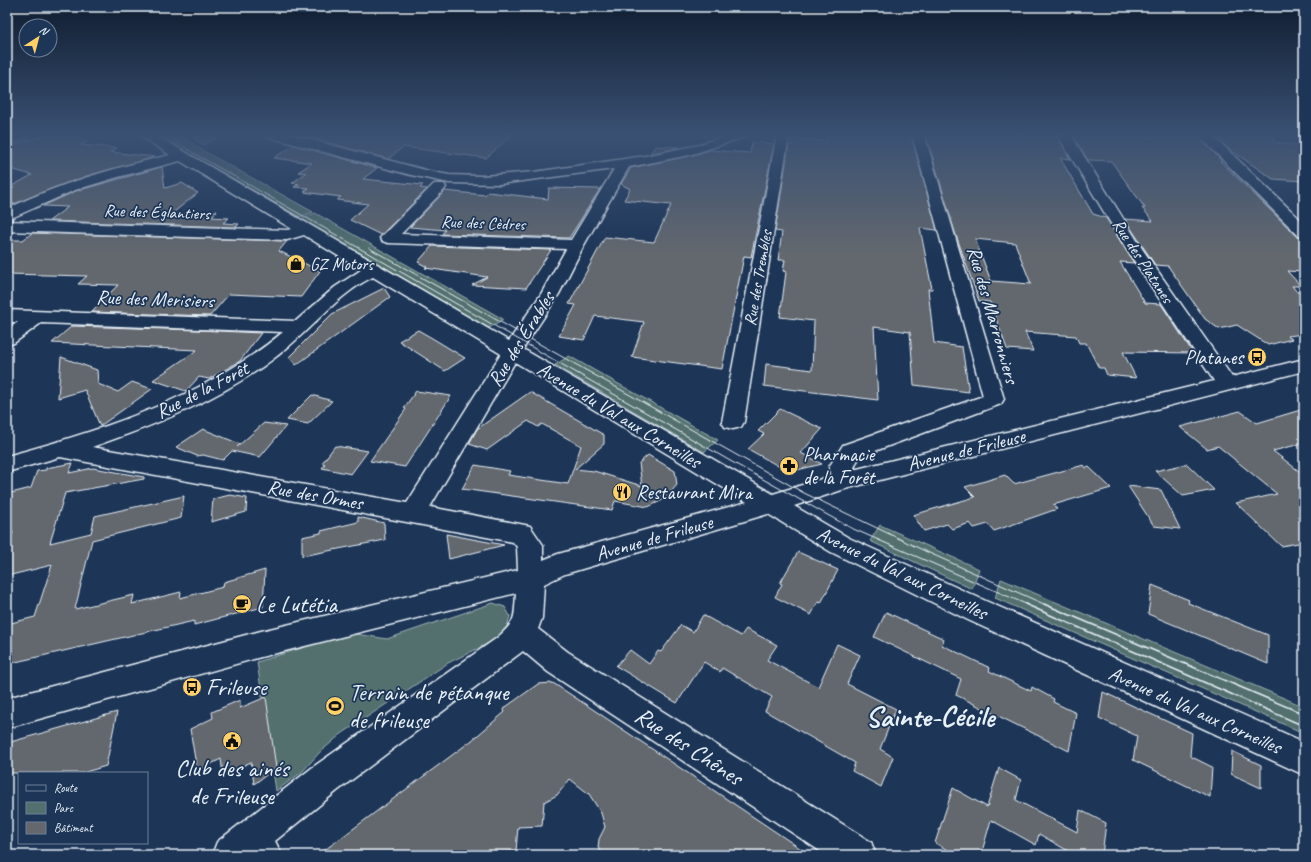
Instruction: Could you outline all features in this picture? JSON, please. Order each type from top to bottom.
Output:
[{"type":"street","points":[[7,216],[60,190],[108,174]]},
{"type":"street","name":"Avenue du Val aux Corneilles","points":[[209,174],[840,545],[886,568],[1304,759]]},
{"type":"street","points":[[428,174],[447,179],[492,180],[537,174]]},
{"type":"street","name":"Rue des Érables","points":[[414,513],[512,352],[550,294],[576,245],[617,174]]},
{"type":"street","name":"Rue des Trembles","points":[[733,422],[776,174]]},
{"type":"street","name":"Rue des Marronniers","points":[[843,481],[841,467],[851,451],[994,399],[930,174]]},
{"type":"street","name":"Rue des Platanes","points":[[1088,174],[1135,250],[1227,385]]},
{"type":"street","points":[[1244,174],[1304,232]]},
{"type":"street","name":"Rue des Cèdres","points":[[439,187],[388,238],[576,245]]},
{"type":"street","points":[[1288,217],[1304,214]]},
{"type":"street","name":"Rue des Églantiers","points":[[7,226],[287,235],[305,230]]},
{"type":"street","name":"Rue de la Forêt","points":[[7,464],[62,450],[140,421],[210,390],[257,362],[301,327],[347,285],[356,278],[373,270]]},
{"type":"street","name":"Rue des Merisiers","points":[[7,316],[301,327]]},
{"type":"street","points":[[7,339],[37,317]]},
{"type":"street","name":"Avenue de Frileuse","points":[[7,713],[261,644],[531,578],[558,565],[843,481],[1304,365]]},
{"type":"street","name":"Rue des Ormes","points":[[62,450],[521,533],[530,546],[531,578]]},
{"type":"street","points":[[248,850],[325,779],[507,647],[522,633],[528,618],[531,578]]},
{"type":"street","name":"Rue des Chênes","points":[[522,633],[558,662],[858,855]]},
{"type":"green space","points":[[225,174],[245,174],[313,212],[300,217]]},
{"type":"green space","points":[[315,213],[503,319],[489,328],[301,219]]},
{"type":"green space","points":[[569,356],[718,440],[704,452],[555,365]]},
{"type":"green space","points":[[880,525],[979,569],[972,589],[870,541]]},
{"type":"green space","points":[[1001,579],[1298,704],[1299,731],[995,598]]},
{"type":"green space","points":[[493,603],[505,607],[510,616],[507,627],[493,641],[448,663],[340,735],[319,753],[302,772],[276,791],[257,662],[350,633],[387,639]]},
{"type":"building","points":[[29,174],[93,174],[14,204],[7,203],[7,191],[14,188],[10,187],[32,175]]},
{"type":"building","points":[[136,174],[163,174],[165,188],[182,183],[198,193],[170,215],[217,211],[211,217],[229,218],[223,223],[239,224],[236,227],[49,221],[68,207],[43,206],[76,191]]},
{"type":"building","points":[[304,174],[369,174],[363,179],[423,185],[420,188],[427,189],[381,235],[350,220],[368,204],[337,200],[341,197],[304,192],[309,188],[294,187],[299,184],[292,183]]},
{"type":"building","points":[[627,174],[768,174],[751,257],[744,256],[722,369],[632,357],[644,322],[595,316],[584,340],[559,336],[576,305],[569,304],[605,237],[654,242],[671,205],[624,200],[630,189],[621,184]]},
{"type":"building","points":[[784,174],[922,174],[937,230],[920,228],[932,289],[928,289],[934,343],[962,347],[969,392],[914,385],[910,332],[874,327],[878,400],[764,386],[766,364],[812,370],[814,321],[780,317],[786,272],[783,271],[785,260],[778,260],[782,232],[775,231]]},
{"type":"building","points":[[938,174],[1070,174],[1093,214],[1106,218],[1134,263],[1120,262],[1145,303],[1161,304],[1193,353],[1123,352],[1136,378],[1107,375],[1104,368],[1099,368],[1086,343],[1079,343],[1076,336],[1025,332],[1033,351],[1007,349],[990,302],[979,301],[955,232]],"holes":[[[975,239],[1015,243],[1031,284],[991,281]]]},
{"type":"building","points":[[1121,174],[1234,174],[1304,243],[1304,272],[1287,271],[1301,286],[1292,286],[1304,300],[1304,334],[1287,336],[1292,339],[1268,345],[1237,325],[1219,329],[1205,319],[1168,266],[1155,265],[1125,219],[1153,221],[1142,208],[1145,208]]},
{"type":"building","points":[[1266,174],[1304,174],[1304,181],[1273,179]]},
{"type":"building","points":[[549,188],[600,189],[569,238],[442,234],[445,230],[410,227],[445,191],[485,195],[488,192],[548,199]]},
{"type":"building","points":[[32,233],[287,241],[279,251],[320,271],[301,297],[229,294],[210,316],[91,312],[118,285],[78,284],[87,276],[7,274],[7,240],[23,240]]},
{"type":"building","points":[[432,246],[551,250],[526,288],[472,285],[487,277],[425,268],[427,267],[418,262]]},
{"type":"building","points":[[384,288],[390,297],[296,365],[289,357],[332,314]]},
{"type":"building","points":[[72,326],[261,333],[240,361],[209,379],[199,377],[186,391],[153,380],[197,350],[52,343]]},
{"type":"building","points":[[418,330],[465,358],[445,371],[399,341]]},
{"type":"building","points":[[61,357],[97,370],[98,384],[118,392],[132,382],[152,389],[100,426],[85,390],[58,398]]},
{"type":"building","points":[[416,391],[451,396],[405,467],[370,461],[406,409],[404,408]]},
{"type":"building","points":[[530,392],[604,435],[604,444],[575,469],[594,471],[642,486],[639,463],[648,455],[675,471],[677,485],[669,494],[673,495],[648,507],[615,501],[612,510],[462,489],[475,465],[510,471],[508,475],[568,484],[581,446],[542,424],[538,427],[528,421],[487,450],[469,444],[477,429]]},
{"type":"building","points":[[312,395],[332,401],[308,424],[287,420]]},
{"type":"building","points":[[780,409],[822,429],[801,453],[822,464],[789,472],[748,449],[764,434],[758,431]]},
{"type":"building","points":[[1304,409],[1304,443],[1273,451],[1304,475],[1304,542],[1281,546],[1236,503],[1277,494],[1218,446],[1207,449],[1180,427],[1240,411],[1257,423]]},
{"type":"building","points":[[264,423],[286,426],[260,457],[232,451],[223,460],[203,455],[197,456],[176,447],[203,429],[240,444],[237,447]]},
{"type":"building","points":[[335,446],[368,451],[351,474],[322,468],[325,464],[322,463]]},
{"type":"building","points":[[73,463],[69,473],[93,468],[144,477],[144,479],[65,493],[50,543],[91,533],[95,516],[184,496],[181,518],[92,540],[75,609],[134,595],[132,604],[181,592],[180,598],[223,587],[224,582],[265,570],[263,607],[194,625],[194,621],[7,664],[7,624],[35,617],[52,565],[7,576],[7,552],[13,532],[7,534],[7,494],[31,488],[37,471]]},
{"type":"building","points":[[1187,464],[1214,490],[1183,496],[1155,471]]},
{"type":"building","points":[[1084,465],[1086,468],[1089,467],[1111,488],[1053,505],[1057,509],[994,531],[988,524],[974,528],[970,523],[952,529],[947,524],[924,531],[913,515],[975,497],[965,487],[1005,475],[1014,484]]},
{"type":"building","points":[[1128,486],[1161,490],[1180,529],[1154,526]]},
{"type":"building","points":[[230,495],[247,498],[246,512],[211,522],[213,499]]},
{"type":"building","points":[[358,517],[384,523],[385,540],[302,556],[302,537],[358,522]]},
{"type":"building","points":[[446,534],[504,545],[449,559]]},
{"type":"building","points":[[798,552],[838,570],[821,603],[818,602],[811,615],[775,597],[782,584],[780,583]]},
{"type":"building","points":[[1152,585],[1189,600],[1188,603],[1268,635],[1268,664],[1148,614]]},
{"type":"building","points":[[886,612],[944,639],[942,645],[990,668],[989,671],[1031,691],[1032,687],[1054,699],[1053,702],[1076,713],[1069,751],[956,695],[961,679],[874,637]]},
{"type":"building","points":[[703,615],[741,636],[746,629],[777,645],[767,660],[818,687],[837,644],[860,655],[847,684],[896,709],[880,749],[893,757],[881,787],[852,771],[855,763],[765,711],[772,697],[722,668],[720,672],[704,662],[677,703],[616,666],[630,650],[649,664],[658,651],[661,652],[681,625],[693,632]]},
{"type":"building","points":[[553,683],[810,855],[602,855],[598,847],[599,839],[605,827],[601,813],[589,794],[570,779],[557,795],[544,802],[542,826],[518,827],[516,851],[488,853],[488,855],[318,855],[471,741],[505,712],[503,709],[538,684]]},
{"type":"building","points":[[1103,692],[1192,733],[1190,756],[1212,767],[1210,797],[1133,760],[1137,736],[1099,718]]},
{"type":"building","name":"Club des ainés de Frileuse","points":[[266,697],[276,768],[254,784],[251,762],[223,775],[221,759],[197,771],[190,729],[213,718],[212,712],[240,700],[240,708]]},
{"type":"building","points":[[117,712],[106,766],[85,772],[7,773],[7,743]]},
{"type":"building","points":[[1232,751],[1261,765],[1261,788],[1231,774]]},
{"type":"building","points":[[999,768],[1021,780],[1016,800],[1077,832],[1080,810],[1106,823],[1102,855],[1075,855],[1039,834],[1036,845],[991,820],[981,855],[956,855],[935,843],[953,788],[987,807]]},
{"type":"tram line","points":[[230,174],[732,462],[851,528],[1028,605]]},
{"type":"tram line","points":[[369,248],[804,493],[927,552],[1046,605]]},
{"type":"tram line","points":[[1025,604],[1304,726]]},
{"type":"tram line","points":[[1044,604],[1304,714]]},
{"type":"place","name":"GZ Motors","points":[[296,264]]},
{"type":"place","name":"Platanes","points":[[1257,357]]},
{"type":"place","name":"Pharmacie de la Forêt","points":[[789,466]]},
{"type":"place","name":"Restaurant Mira","points":[[622,492]]},
{"type":"place","name":"Le Lutétia","points":[[242,604]]},
{"type":"place","name":"Frileuse","points":[[192,687]]},
{"type":"place","name":"Terrain de pétanque de frileuse","points":[[335,706]]},
{"type":"place","name":"Club des ainés de Frileuse","points":[[232,741]]},
{"type":"district","name":"Sainte-Cécile","points":[[930,716]]}]
